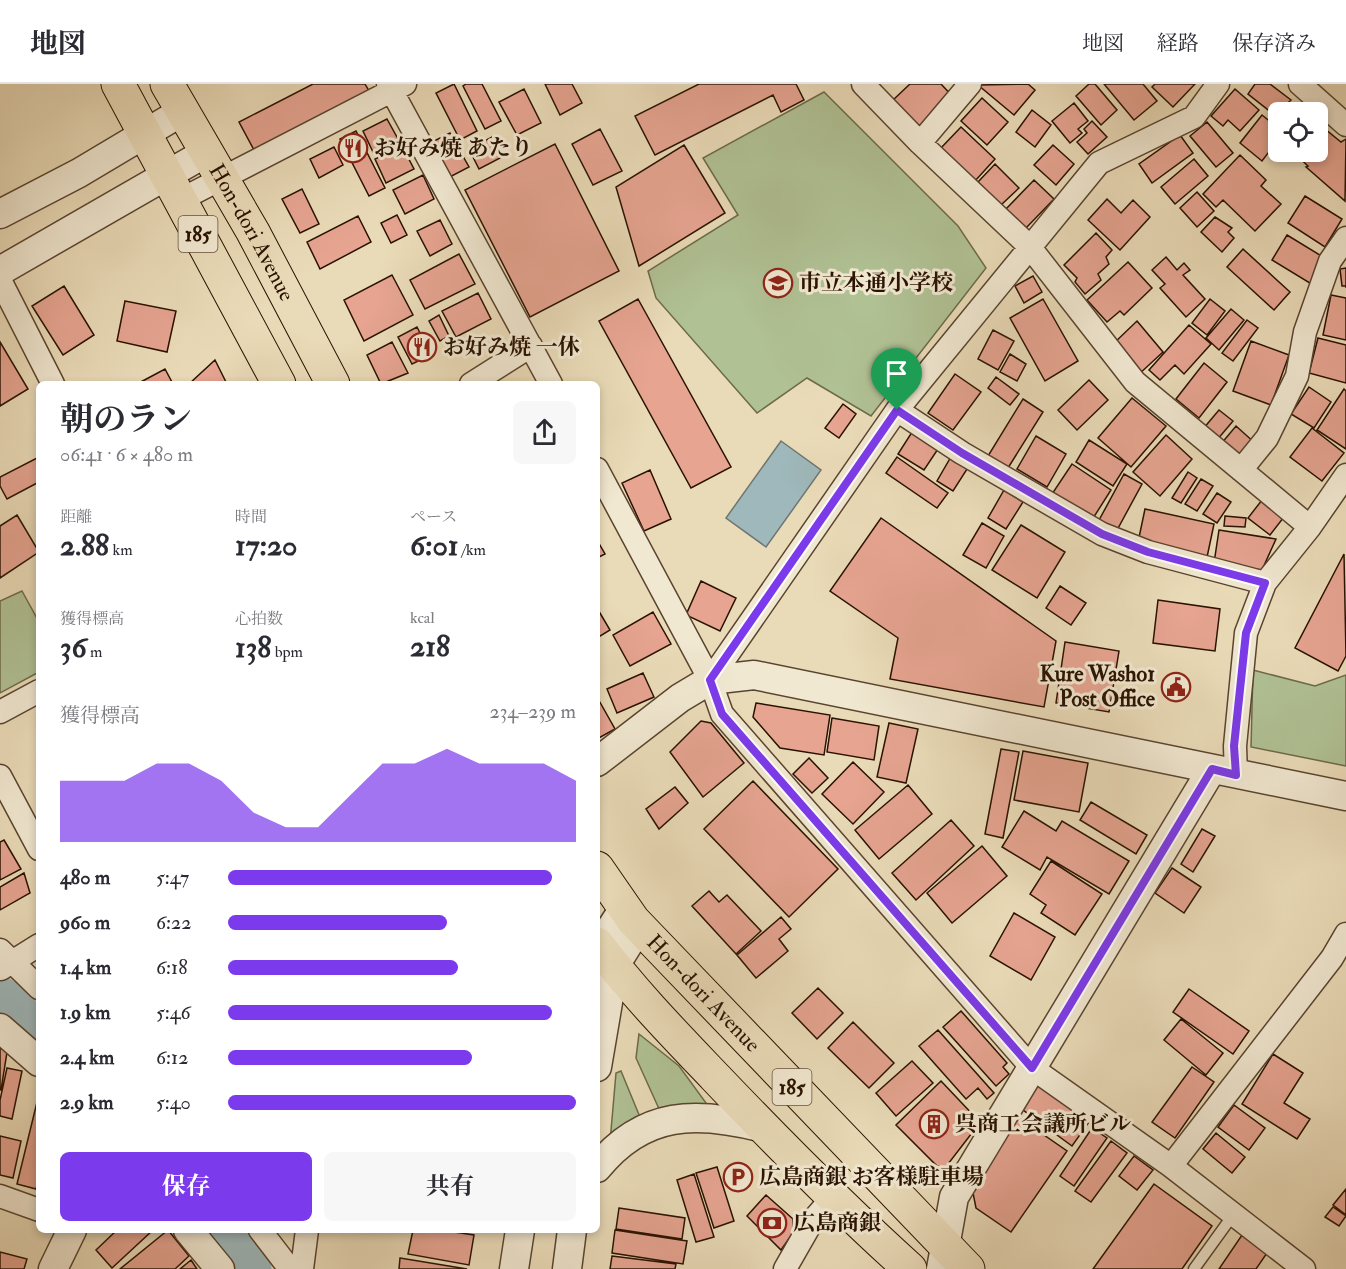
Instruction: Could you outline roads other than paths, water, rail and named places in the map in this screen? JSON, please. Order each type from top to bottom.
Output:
[{"type":"highway","name":"Hon-dori Avenue","points":[[118,84],[277,381]]},
{"type":"highway","name":"Hon-dori Avenue","points":[[175,97],[331,381]]},
{"type":"highway","name":"Hon-dori Avenue","points":[[600,872],[632,918],[943,1257],[968,1269]]},
{"type":"highway","name":"Hon-dori Avenue","points":[[602,952],[764,1128],[910,1269]]},
{"type":"street","points":[[863,84],[920,143],[1029,246],[1135,382],[1310,528]]},
{"type":"street","points":[[920,143],[970,84]]},
{"type":"street","points":[[600,760],[680,698],[710,680],[897,410],[1099,163],[1194,117],[1218,84]]},
{"type":"street","points":[[1300,84],[1346,125]]},
{"type":"street","points":[[0,271],[174,188],[214,165],[395,86],[549,381]]},
{"type":"street","points":[[0,214],[79,173],[145,134],[175,97]]},
{"type":"street","points":[[1241,470],[1268,438],[1297,376],[1305,332],[1330,261],[1346,238]]},
{"type":"street","points":[[0,280],[51,381]]},
{"type":"street","points":[[476,381],[531,346]]},
{"type":"street","points":[[897,410],[962,453],[1102,534],[1148,552],[1265,583]]},
{"type":"street","points":[[600,475],[710,680],[722,714],[1032,1068],[1172,1166],[1227,1223],[1304,1269]]},
{"type":"street","points":[[943,1257],[954,1197],[1032,1068],[1224,772],[1234,746],[1246,633],[1265,583],[1310,528],[1346,475]]},
{"type":"street","points":[[710,680],[754,675],[1346,796]]},
{"type":"street","points":[[0,712],[36,693]]},
{"type":"street","points":[[0,776],[36,843]]},
{"type":"street","points":[[600,998],[602,952],[632,918]]},
{"type":"street","points":[[1172,1166],[1339,963],[1346,934]]},
{"type":"street","points":[[36,946],[3,963],[36,986]]},
{"type":"street","points":[[0,1028],[36,1059]]},
{"type":"street","points":[[600,1164],[614,1148],[653,1124],[689,1117],[722,1117],[764,1128]]},
{"type":"street","points":[[0,1196],[36,1209]]},
{"type":"street","points":[[785,1269],[813,1220],[833,1197]]},
{"type":"street","points":[[53,1269],[71,1233]]},
{"type":"street","points":[[190,1233],[220,1269]]},
{"type":"street","points":[[262,1233],[290,1269]]},
{"type":"street","points":[[302,1269],[307,1233]]},
{"type":"street","points":[[514,1269],[520,1233]]},
{"type":"street","points":[[567,1269],[573,1233]]},
{"type":"lane","points":[[1194,1269],[1227,1223]]},
{"type":"water","points":[[781,441],[821,470],[766,547],[726,518]]},
{"type":"waterway","points":[[0,999],[36,1031]]},
{"type":"waterway","points":[[218,1233],[249,1269]]},
{"type":"place","name":"お好み焼 あたり","points":[[353,148]]},
{"type":"place","name":"市立本通小学校","points":[[778,283]]},
{"type":"place","name":"お好み焼 一休","points":[[422,347]]},
{"type":"place","name":"Kure Washo1 Post Office","points":[[1176,687]]},
{"type":"place","name":"呉商工会議所ビル","points":[[934,1124]]},
{"type":"place","name":"広島商銀 お客様駐車場","points":[[738,1177]]},
{"type":"place","name":"広島商銀","points":[[772,1223]]}]
